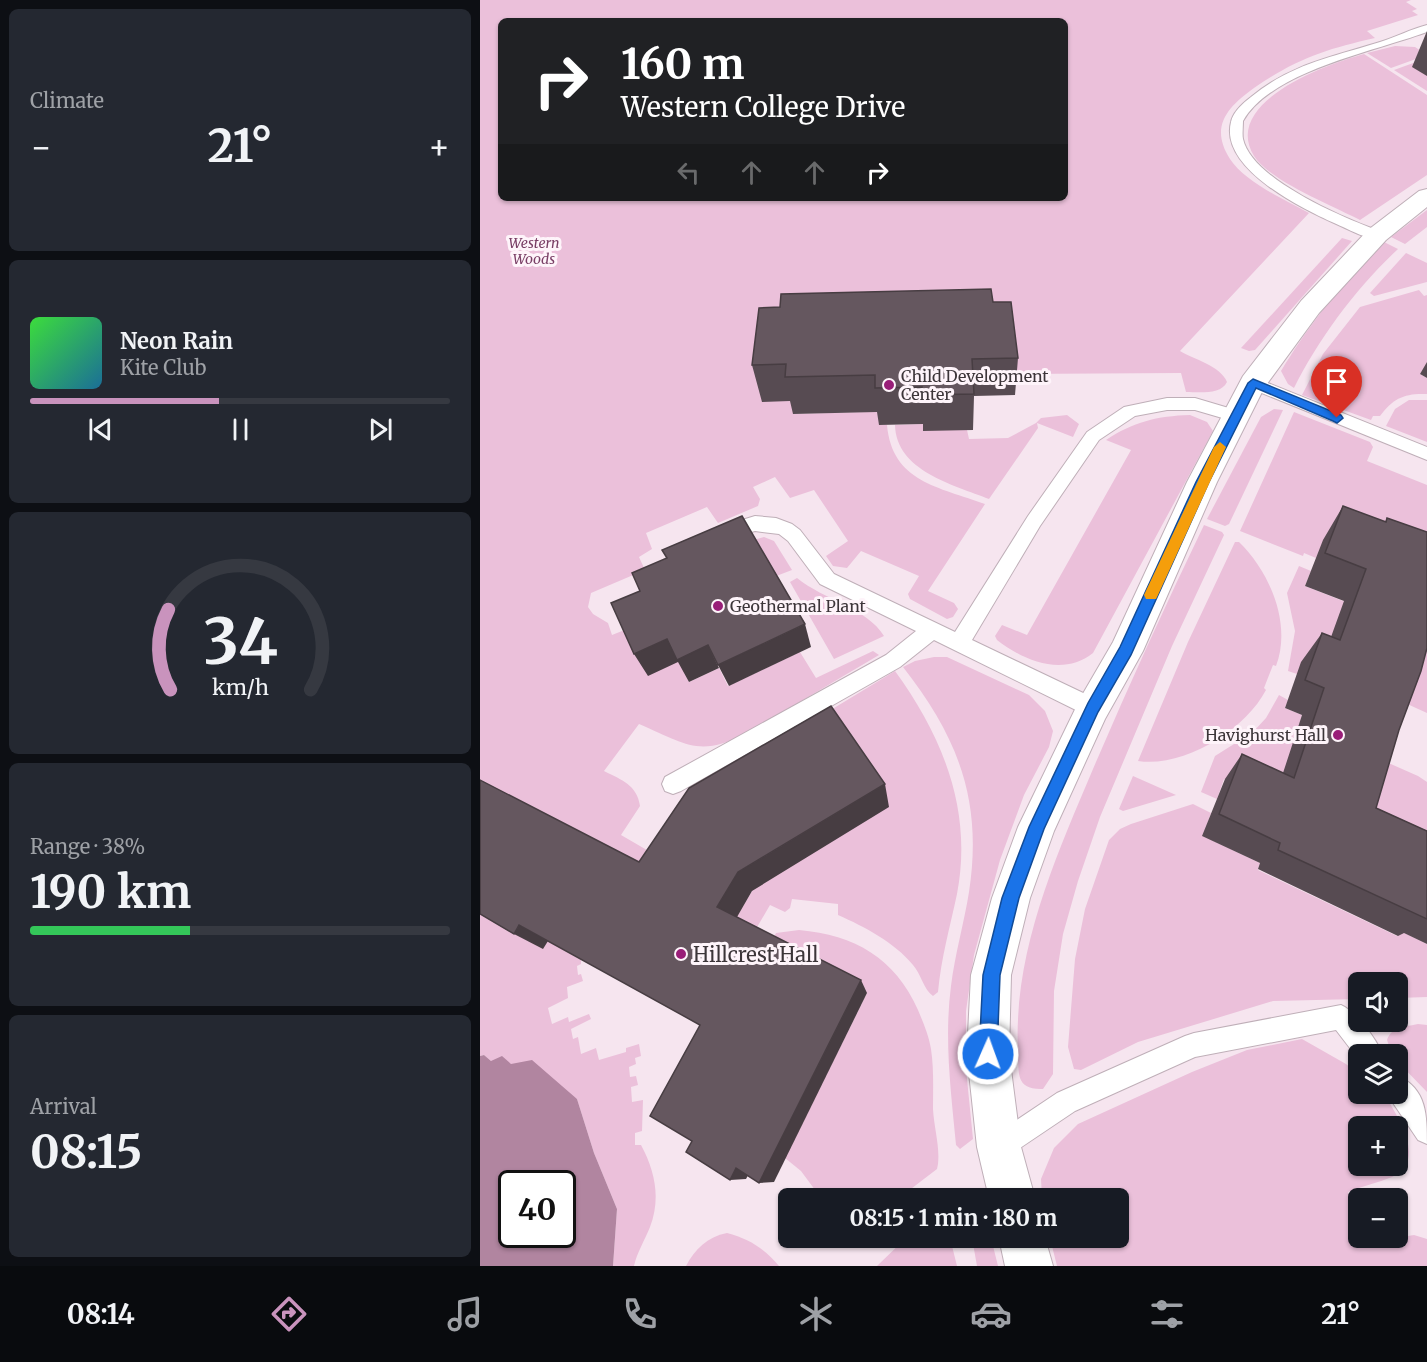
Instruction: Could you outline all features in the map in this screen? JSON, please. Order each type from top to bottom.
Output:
[{"type":"street","points":[[1009,1188],[999,1147],[988,1054],[991,975],[1011,898],[1037,827],[1093,708],[1126,651],[1197,493],[1253,383],[1310,307],[1377,235],[1427,196]]},
{"type":"street","points":[[1024,1248],[1029,1266]]},
{"type":"lane","points":[[1377,235],[1344,223],[1283,190],[1263,176],[1240,148],[1235,133],[1238,119],[1251,104],[1305,68],[1427,28]]},
{"type":"lane","points":[[1253,383],[1427,454]]},
{"type":"lane","points":[[959,643],[1034,521],[1093,436],[1130,411],[1167,404],[1196,404],[1236,416]]},
{"type":"lane","points":[[711,538],[742,525],[766,522],[786,528],[802,544],[814,566],[827,579],[1093,708]]},
{"type":"lane","points":[[673,784],[893,662],[932,630]]},
{"type":"lane","points":[[999,1147],[1066,1102],[1194,1045],[1341,1017],[1362,1044]]},
{"type":"lane","points":[[1408,1101],[1427,1131]]},
{"type":"green space","name":"Western Woods","points":[[480,0],[1411,0],[1406,2],[1417,9],[1412,11],[1418,15],[1367,31],[1375,38],[1341,46],[1298,62],[1254,88],[1236,102],[1224,118],[1221,137],[1230,159],[1237,167],[1266,190],[1309,213],[1180,351],[1224,376],[1227,382],[1220,389],[1209,392],[1186,392],[1181,373],[1013,374],[794,401],[794,414],[867,412],[879,399],[879,425],[887,425],[891,444],[898,459],[908,471],[935,487],[985,504],[928,591],[954,603],[958,609],[953,617],[947,619],[910,599],[908,594],[919,576],[861,551],[847,568],[833,566],[826,556],[848,541],[814,490],[790,498],[775,477],[753,487],[760,499],[758,506],[718,523],[707,507],[646,533],[652,549],[639,557],[645,570],[591,593],[588,607],[593,614],[608,623],[612,635],[627,629],[679,661],[689,682],[719,668],[728,686],[800,652],[816,678],[873,651],[879,655],[731,741],[716,745],[693,745],[639,724],[604,771],[628,784],[636,793],[640,806],[621,835],[652,853],[640,872],[480,791]]},
{"type":"green space","points":[[1395,46],[1415,47],[1427,55],[1391,68],[1367,53]]},
{"type":"green space","points":[[1364,54],[1427,95],[1427,175],[1360,220],[1287,184],[1274,175],[1254,156],[1248,137],[1252,119],[1265,103],[1283,88],[1304,76]]},
{"type":"green space","points":[[1427,58],[1427,91],[1394,70]]},
{"type":"green space","points":[[1427,210],[1427,227],[1405,244],[1391,237]]},
{"type":"green space","points":[[1342,238],[1352,241],[1255,350],[1249,351],[1241,348]]},
{"type":"green space","points":[[1384,242],[1398,249],[1340,314],[1294,388],[1288,384],[1281,371],[1328,303]]},
{"type":"green space","points":[[1406,253],[1427,263],[1427,282],[1374,296],[1370,293]]},
{"type":"green space","points":[[1419,290],[1424,296],[1427,295],[1427,366],[1420,374],[1427,378],[1427,394],[1412,394],[1400,398],[1380,416],[1373,416],[1371,420],[1302,395],[1323,354],[1360,307]]},
{"type":"green space","points":[[1409,400],[1427,400],[1427,442],[1386,426],[1395,409]]},
{"type":"green space","points":[[1274,409],[1283,410],[1229,524],[1225,526],[1207,519],[1261,417]]},
{"type":"green space","points":[[1294,412],[1370,442],[1373,447],[1367,461],[1427,485],[1427,574],[1324,540],[1316,558],[1304,553],[1303,556],[1240,531]]},
{"type":"green space","points":[[1067,415],[1079,424],[1073,437],[1037,423],[1038,428],[989,499],[944,482],[916,465],[905,454],[898,441],[895,425],[923,424],[967,430],[969,439],[1008,438],[1041,418]]},
{"type":"green space","points":[[1190,415],[1207,422],[1213,431],[1093,653],[1069,664],[1057,665],[1031,660],[997,640],[995,636],[1002,625],[1027,635],[1131,450],[1106,440],[1146,421]]},
{"type":"green space","points":[[1204,525],[1224,535],[1172,646],[1100,817],[1063,934],[1054,991],[1053,1074],[1043,1089],[1027,1087],[1020,1079],[1019,1073],[1018,1015],[1022,978],[1039,907],[1106,738]]},
{"type":"green space","points":[[764,537],[774,541],[792,570],[771,578],[750,541]]},
{"type":"green space","points":[[1235,542],[1239,542],[1250,554],[1269,583],[1279,616],[1280,650],[1276,666],[1273,665],[1264,688],[1266,690],[1244,719],[1211,743],[1174,758],[1156,762],[1138,761],[1188,642]]},
{"type":"green space","points":[[1299,566],[1311,571],[1305,586],[1348,603],[1335,640],[1297,674],[1288,671],[1295,631],[1287,593]]},
{"type":"green space","points":[[797,578],[867,618],[884,636],[834,659],[790,582]]},
{"type":"green space","points":[[1427,634],[1427,713],[1405,703]]},
{"type":"green space","points":[[947,657],[1029,695],[1045,711],[1053,731],[1049,747],[1024,795],[1000,860],[974,955],[966,1011],[966,1069],[973,1139],[960,1149],[956,1145],[952,1105],[948,1026],[953,974],[969,892],[972,828],[969,799],[952,745],[922,693],[903,667],[915,661]]},
{"type":"green space","points":[[895,671],[927,722],[940,749],[957,804],[961,833],[961,863],[957,894],[943,955],[938,992],[933,996],[927,990],[916,969],[897,949],[838,915],[838,904],[792,899],[790,908],[785,912],[770,905],[753,934],[733,923],[752,891],[735,768]]},
{"type":"green space","points":[[1279,695],[1288,700],[1285,708],[1302,715],[1277,803],[1224,779],[1217,799],[1201,792],[1215,756],[1253,732],[1266,718]]},
{"type":"green space","points":[[1384,761],[1427,782],[1427,866],[1347,829]]},
{"type":"green space","points":[[1133,776],[1176,795],[1123,811],[1119,809]]},
{"type":"green space","points":[[1193,804],[1211,813],[1203,836],[1260,863],[1258,870],[1397,936],[1399,930],[1427,944],[1427,997],[1408,998],[1408,972],[1348,972],[1348,999],[1273,1001],[1138,1042],[1081,1070],[1074,1069],[1068,1047],[1075,959],[1085,909],[1109,840],[1120,829]]},
{"type":"green space","points":[[480,913],[548,941],[581,960],[581,964],[577,966],[578,975],[581,974],[583,981],[567,987],[568,998],[548,1008],[552,1024],[568,1017],[569,1022],[589,1014],[591,1019],[571,1029],[573,1039],[578,1037],[581,1054],[596,1048],[599,1060],[626,1052],[626,1048],[639,1044],[641,1056],[635,1058],[636,1064],[629,1067],[630,1077],[636,1076],[638,1085],[631,1087],[632,1102],[643,1100],[642,1131],[635,1133],[635,1145],[641,1145],[646,1155],[653,1175],[656,1195],[650,1227],[634,1266],[613,1266],[617,1209],[594,1153],[577,1099],[511,1064],[491,1061],[484,1055],[480,1056]]},
{"type":"green space","points":[[799,930],[838,937],[855,944],[871,952],[885,963],[909,992],[929,1039],[938,1150],[937,1169],[912,1188],[814,1188],[801,1171],[785,1158],[867,993],[771,943],[776,933]]},
{"type":"green space","points":[[1427,1025],[1427,1092],[1408,1072],[1408,1044],[1388,1044],[1387,1040],[1392,1032],[1408,1032],[1408,1026]]},
{"type":"green space","points":[[1302,1039],[1346,1064],[1348,1066],[1348,1104],[1390,1104],[1396,1116],[1348,1116],[1348,1176],[1393,1176],[1360,1188],[1348,1188],[1348,1248],[1408,1248],[1408,1236],[1414,1235],[1427,1239],[1427,1266],[1057,1266],[1052,1248],[1129,1248],[1129,1188],[1041,1188],[1041,1179],[1054,1148],[1078,1124],[1192,1072],[1247,1050]]},
{"type":"green space","points":[[727,1233],[756,1245],[779,1266],[686,1266],[702,1245],[713,1237]]},
{"type":"green space","points":[[896,1248],[952,1248],[957,1266],[877,1266]]},
{"type":"green space","points":[[974,1248],[994,1248],[998,1266],[977,1266]]},
{"type":"shaded area","points":[[484,1055],[491,1061],[502,1056],[511,1064],[532,1060],[577,1099],[594,1153],[617,1209],[613,1266],[480,1266],[480,1056]]},
{"type":"building","points":[[991,289],[993,302],[1011,302],[1018,358],[972,359],[974,394],[921,395],[922,387],[875,388],[875,375],[785,377],[786,364],[752,365],[759,308],[780,307],[781,294]]},
{"type":"building","name":"Havighurst Hall","points":[[1343,506],[1386,522],[1387,518],[1427,532],[1427,648],[1376,808],[1427,831],[1427,919],[1278,850],[1280,843],[1219,814],[1242,754],[1294,778],[1324,688],[1305,680],[1322,633],[1340,640],[1366,569],[1325,553]]},
{"type":"building","name":"Geothermal Plant","points":[[742,516],[805,624],[718,665],[708,645],[677,660],[667,639],[634,654],[611,603],[640,591],[632,573],[667,558],[662,550]]},
{"type":"building","name":"Hillcrest Hall","points":[[831,706],[885,784],[738,872],[717,907],[861,980],[759,1183],[736,1168],[730,1180],[686,1152],[692,1141],[650,1116],[700,1025],[519,925],[514,934],[480,914],[480,780],[639,862],[689,788]]},
{"type":"slow traffic","points":[[1151,595],[1220,447]]},
{"type":"place","name":"Child Development Center","points":[[889,385]]},
{"type":"place","name":"Geothermal Plant","points":[[718,606]]},
{"type":"place","name":"Havighurst Hall","points":[[1338,735]]},
{"type":"place","name":"Hillcrest Hall","points":[[681,954]]},
{"type":"route","points":[[988,1054],[991,975],[1011,898],[1037,827],[1093,708],[1126,651],[1202,482],[1253,383],[1337,418]]}]
